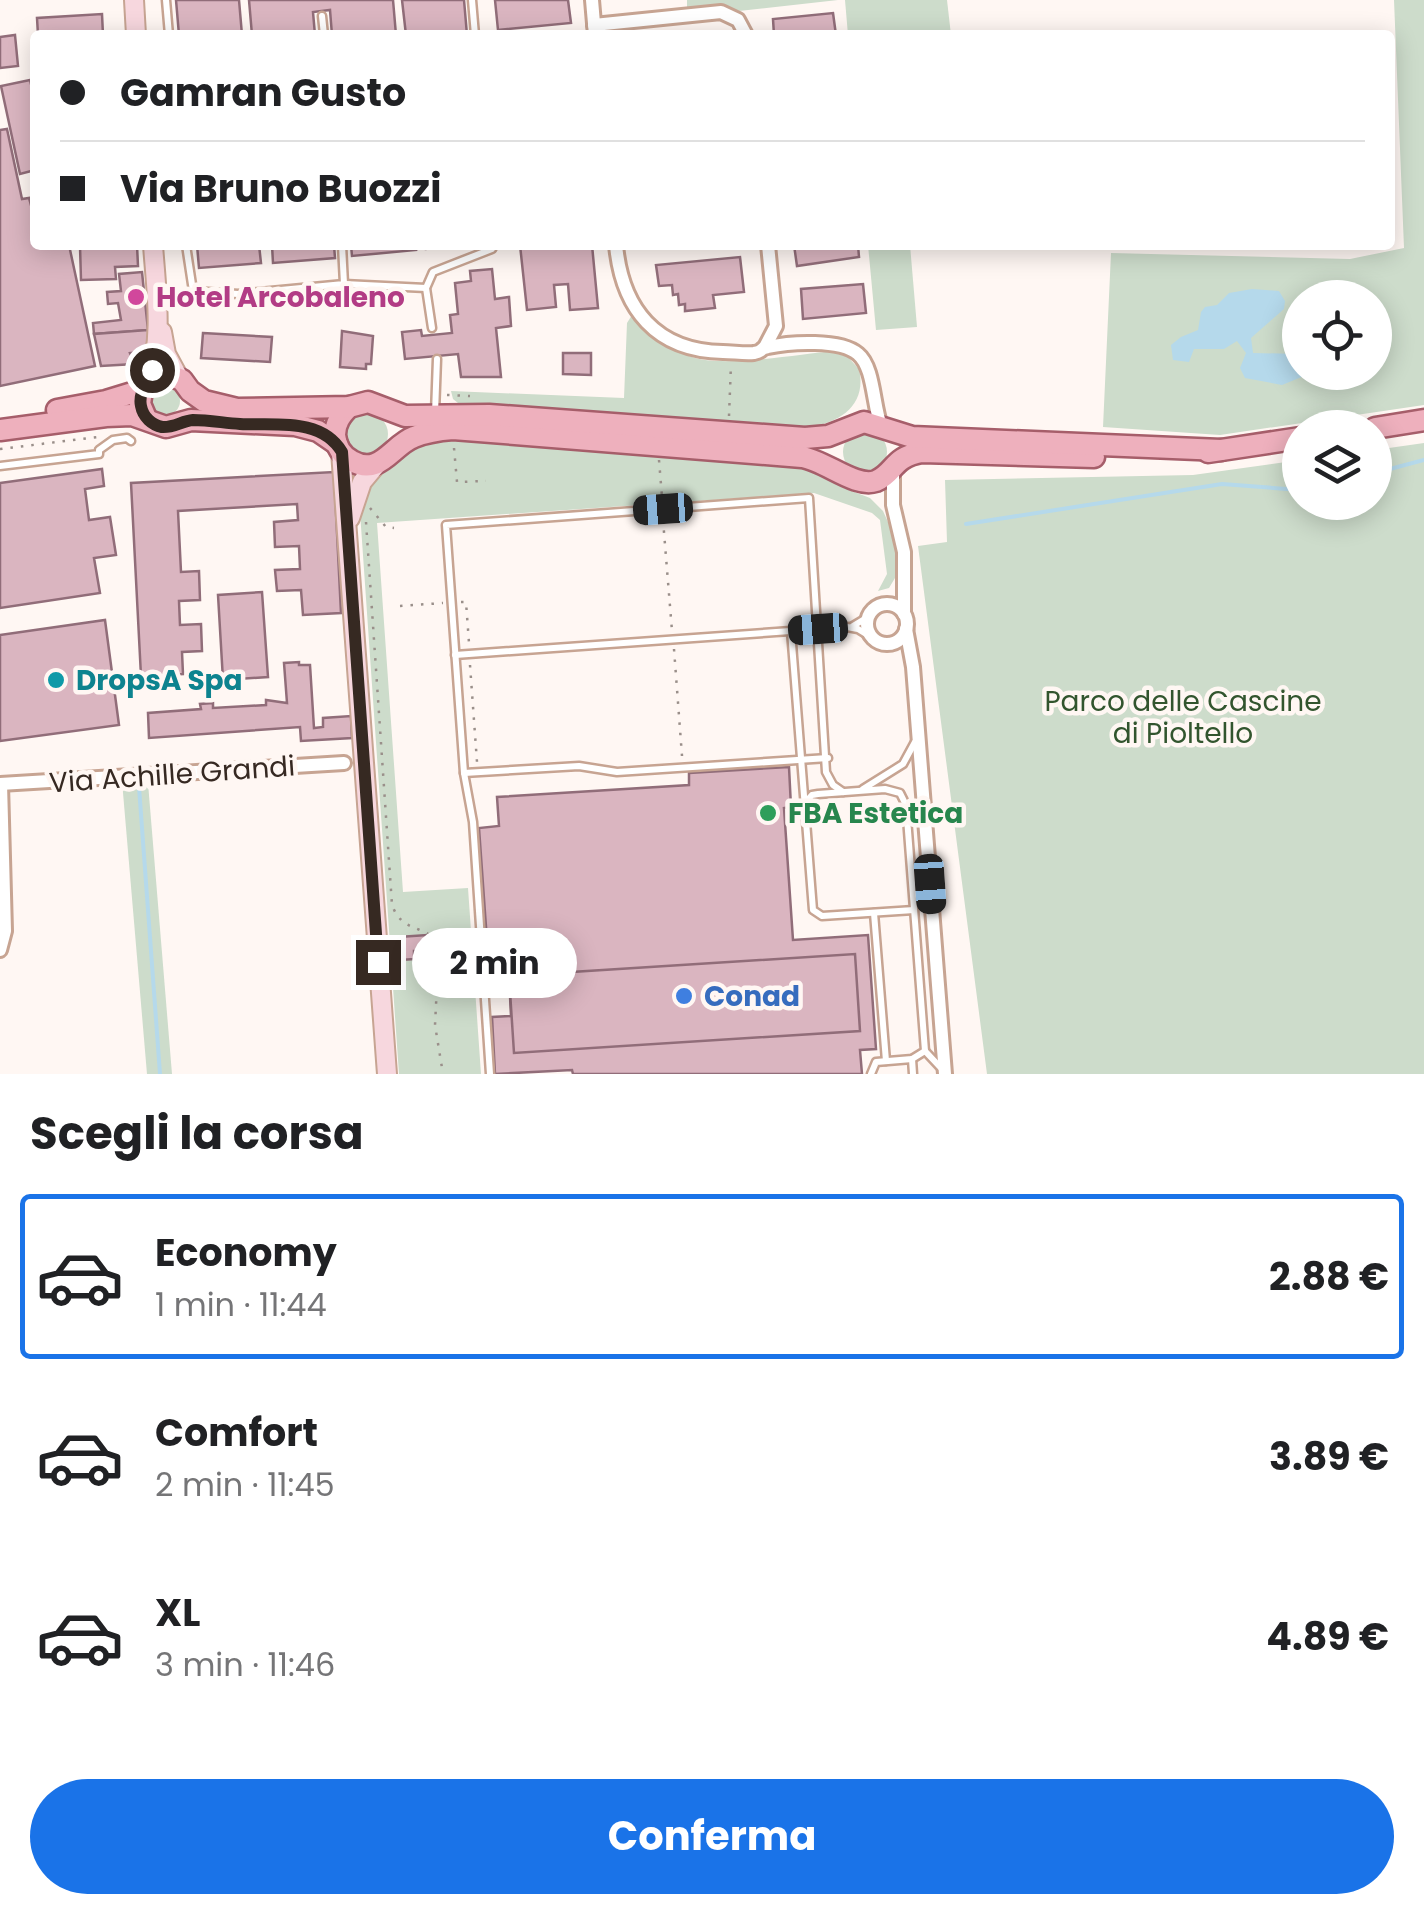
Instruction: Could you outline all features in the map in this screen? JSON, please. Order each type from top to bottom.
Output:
[{"type":"main road","points":[[134,0],[136,30]]},
{"type":"main road","points":[[146,418],[140,404],[152,370],[157,312],[153,250]]},
{"type":"main road","points":[[157,312],[166,354],[192,404],[182,421]]},
{"type":"main road","points":[[0,420],[106,401],[145,386],[161,375],[212,404],[237,409],[349,407],[372,402],[404,416],[435,404],[812,438],[864,422],[912,436],[1220,450]]},
{"type":"main road","points":[[349,407],[338,421],[339,448],[387,1074]]},
{"type":"main road","points":[[390,411],[399,432],[396,447]]},
{"type":"main road","points":[[0,430],[106,416],[146,418],[161,426],[182,421],[295,425],[318,431],[358,464],[378,464]]},
{"type":"main road","points":[[1392,425],[1424,420]]},
{"type":"main road","points":[[848,427],[834,451],[837,466],[852,478]]},
{"type":"main road","points":[[882,427],[894,444],[893,464]]},
{"type":"main road","points":[[348,538],[362,482],[378,464],[415,436],[454,428],[802,456],[852,478],[880,478],[893,464],[913,453],[930,451],[1132,457],[1282,441]]},
{"type":"street","points":[[592,0],[595,30],[722,12],[738,20],[743,30]]},
{"type":"street","points":[[617,250],[626,291],[650,326],[686,348],[754,353],[765,347],[841,344],[864,361],[882,427]]},
{"type":"street","points":[[765,347],[776,326],[768,250]]},
{"type":"street","points":[[848,427],[866,403],[870,387]]},
{"type":"street","points":[[893,464],[892,493],[905,562],[904,614],[918,731],[944,1074]]},
{"type":"street","points":[[852,478],[884,498],[897,520]]},
{"type":"street","points":[[905,562],[900,587],[868,618],[877,640],[894,648],[904,660],[914,686]]},
{"type":"street","points":[[882,604],[895,606],[904,614]]},
{"type":"street","points":[[877,640],[895,642],[906,629]]},
{"type":"street","name":"Via Achille Grandi","points":[[0,950],[5,931],[0,784],[344,763]]},
{"type":"lane","points":[[166,0],[169,30]]},
{"type":"lane","points":[[472,0],[475,30]]},
{"type":"lane","points":[[322,16],[323,30]]},
{"type":"lane","points":[[187,250],[193,291],[238,294],[344,284],[426,288]]},
{"type":"lane","points":[[342,250],[344,284]]},
{"type":"lane","points":[[432,328],[426,288],[433,272],[490,250]]},
{"type":"lane","points":[[435,404],[437,359]]},
{"type":"lane","points":[[0,466],[99,454],[113,440],[131,441]]},
{"type":"lane","points":[[490,1074],[473,822],[464,774],[446,524],[809,498],[830,781],[843,792]]},
{"type":"lane","points":[[846,627],[868,618]]},
{"type":"lane","points":[[455,655],[846,627],[877,640]]},
{"type":"lane","points":[[791,631],[813,910],[822,916],[914,910]]},
{"type":"lane","points":[[860,791],[903,764],[918,731]]},
{"type":"lane","points":[[464,774],[579,766],[617,772],[828,758]]},
{"type":"lane","points":[[803,805],[812,795],[843,792],[893,790],[904,798],[925,1050],[944,1074]]},
{"type":"lane","points":[[874,913],[886,1061]]},
{"type":"lane","points":[[871,1074],[876,1062],[912,1059],[925,1050]]},
{"type":"lane","points":[[912,1059],[913,1074]]},
{"type":"path","points":[[729,433],[731,352]]},
{"type":"path","points":[[435,404],[470,396]]},
{"type":"path","points":[[0,449],[102,436]]},
{"type":"path","points":[[454,437],[457,482],[486,481]]},
{"type":"path","points":[[658,444],[683,768]]},
{"type":"path","points":[[372,500],[366,515],[392,905],[404,923],[430,933],[439,946],[434,1025],[442,1074]]},
{"type":"path","points":[[370,507],[386,527],[394,528]]},
{"type":"path","points":[[400,606],[466,602],[469,645]]},
{"type":"path","points":[[470,658],[477,764]]},
{"type":"green space","points":[[687,0],[838,0],[739,11],[722,5],[687,8]]},
{"type":"green space","points":[[845,0],[947,0],[950,30],[848,30]]},
{"type":"green space","points":[[1394,0],[1424,0],[1424,405],[1390,410],[1282,410],[1282,426],[1220,435],[1103,427],[1111,253],[1350,259],[1404,248]]},
{"type":"green space","points":[[868,250],[910,250],[917,327],[876,330]]},
{"type":"green space","points":[[632,315],[661,341],[695,358],[726,361],[835,351],[845,354],[859,369],[859,392],[842,416],[810,427],[463,407],[453,399],[451,391],[624,398],[627,323]]},
{"type":"green space","points":[[166,387],[176,391],[180,401],[176,411],[166,415],[156,411],[152,401],[156,391]]},
{"type":"green space","points":[[367,413],[382,419],[388,434],[382,449],[367,455],[352,449],[346,434],[352,419]]},
{"type":"green space","points":[[865,430],[880,437],[887,452],[880,467],[865,474],[850,467],[843,452],[850,437]]},
{"type":"green space","points":[[445,435],[806,463],[832,476],[844,488],[870,498],[883,511],[893,533],[897,565],[889,588],[878,591],[887,574],[880,520],[872,513],[814,493],[377,523],[403,892],[468,888],[481,1074],[399,1074],[360,512],[370,484],[379,474],[412,447]]},
{"type":"green space","name":"Parco delle Cascine di Pioltello","points":[[1424,443],[1424,1074],[987,1074],[918,546],[947,542],[945,480],[1193,475],[1282,463],[1282,520],[1392,520],[1392,448]]},
{"type":"green space","points":[[122,781],[148,783],[172,1074],[147,1074]]},
{"type":"water","points":[[1252,289],[1279,291],[1282,296],[1282,311],[1251,338],[1253,353],[1282,354],[1282,385],[1245,378],[1240,368],[1246,353],[1237,341],[1224,349],[1194,349],[1189,362],[1173,360],[1171,345],[1198,330],[1205,307],[1217,305],[1229,293]]},
{"type":"building","points":[[176,0],[239,0],[242,30],[179,30]]},
{"type":"building","points":[[249,0],[393,0],[396,30],[332,30],[330,10],[313,12],[315,30],[252,30]]},
{"type":"building","points":[[402,0],[464,0],[467,30],[405,30]]},
{"type":"building","points":[[495,0],[568,0],[571,23],[498,30]]},
{"type":"building","points":[[833,13],[835,30],[774,30],[773,19]]},
{"type":"building","points":[[102,14],[103,30],[38,30],[37,18]]},
{"type":"building","points":[[15,35],[18,66],[0,68],[0,37]]},
{"type":"building","points":[[30,80],[30,171],[20,174],[1,86]]},
{"type":"building","points":[[7,129],[22,199],[29,198],[30,202],[30,250],[70,250],[95,366],[0,386],[0,130]]},
{"type":"building","points":[[80,250],[137,250],[138,266],[115,267],[116,279],[81,280]]},
{"type":"building","points":[[197,250],[260,250],[261,263],[199,268]]},
{"type":"building","points":[[272,250],[334,250],[335,258],[273,263]]},
{"type":"building","points":[[351,250],[416,250],[352,256]]},
{"type":"building","points":[[521,250],[592,250],[598,308],[570,310],[568,284],[554,285],[556,307],[527,310]]},
{"type":"building","points":[[795,250],[858,250],[859,257],[797,266]]},
{"type":"building","points":[[740,257],[744,292],[713,295],[715,308],[685,311],[685,304],[679,305],[678,294],[673,295],[672,285],[659,286],[656,265]]},
{"type":"building","points":[[492,269],[495,299],[509,297],[511,326],[496,328],[501,377],[461,377],[458,354],[405,359],[402,332],[421,330],[422,336],[452,333],[450,315],[458,314],[455,283],[471,281],[470,271]]},
{"type":"building","points":[[142,272],[148,330],[94,334],[93,323],[121,320],[118,303],[108,304],[107,292],[121,291],[119,274]]},
{"type":"building","points":[[863,284],[866,313],[803,319],[801,289]]},
{"type":"building","points":[[148,330],[151,351],[130,353],[134,364],[101,366],[94,334]]},
{"type":"building","points":[[342,331],[373,336],[371,364],[366,364],[366,369],[340,367]]},
{"type":"building","points":[[203,333],[272,337],[270,362],[201,358]]},
{"type":"building","points":[[563,353],[591,353],[591,375],[563,374]]},
{"type":"building","points":[[102,469],[104,486],[85,489],[89,520],[110,517],[116,555],[94,558],[100,593],[0,608],[0,483]]},
{"type":"building","points":[[334,472],[341,613],[303,615],[301,590],[277,591],[275,570],[300,569],[299,546],[275,547],[274,522],[298,520],[297,504],[178,511],[181,572],[199,571],[200,600],[179,601],[180,625],[201,624],[202,651],[182,652],[183,674],[141,676],[131,483]]},
{"type":"building","points":[[262,592],[268,677],[223,680],[218,595]]},
{"type":"building","name":"DropsA Spa","points":[[105,620],[119,725],[0,741],[0,635]]},
{"type":"building","points":[[284,663],[310,665],[314,728],[323,727],[323,718],[351,716],[352,738],[301,741],[300,727],[149,738],[148,713],[201,709],[200,704],[213,703],[213,708],[266,705],[266,700],[287,703]]},
{"type":"building","points":[[789,767],[791,807],[784,808],[793,940],[868,935],[876,1049],[860,1050],[862,1074],[573,1074],[572,1070],[495,1074],[492,1017],[511,1016],[509,976],[506,940],[487,941],[479,828],[499,826],[497,797],[689,785],[689,773]]},
{"type":"building","points":[[427,935],[428,950],[414,951],[414,959],[401,960],[399,937]]},
{"type":"building","name":"Conad","points":[[855,954],[860,1031],[514,1053],[509,976]]},
{"type":"waterway","points":[[1392,468],[1424,460]]},
{"type":"waterway","points":[[966,524],[1222,484],[1282,489]]},
{"type":"waterway","points":[[139,787],[160,1074]]},
{"type":"place","name":"Hotel Arcobaleno","points":[[136,297]]},
{"type":"place","name":"DropsA Spa","points":[[56,680]]},
{"type":"place","name":"FBA Estetica","points":[[768,813]]},
{"type":"place","name":"Conad","points":[[684,996]]},
{"type":"route","points":[[152,370],[140,404],[153,424],[170,427],[182,421],[208,420],[295,425],[318,431],[342,452],[378,962]]}]
